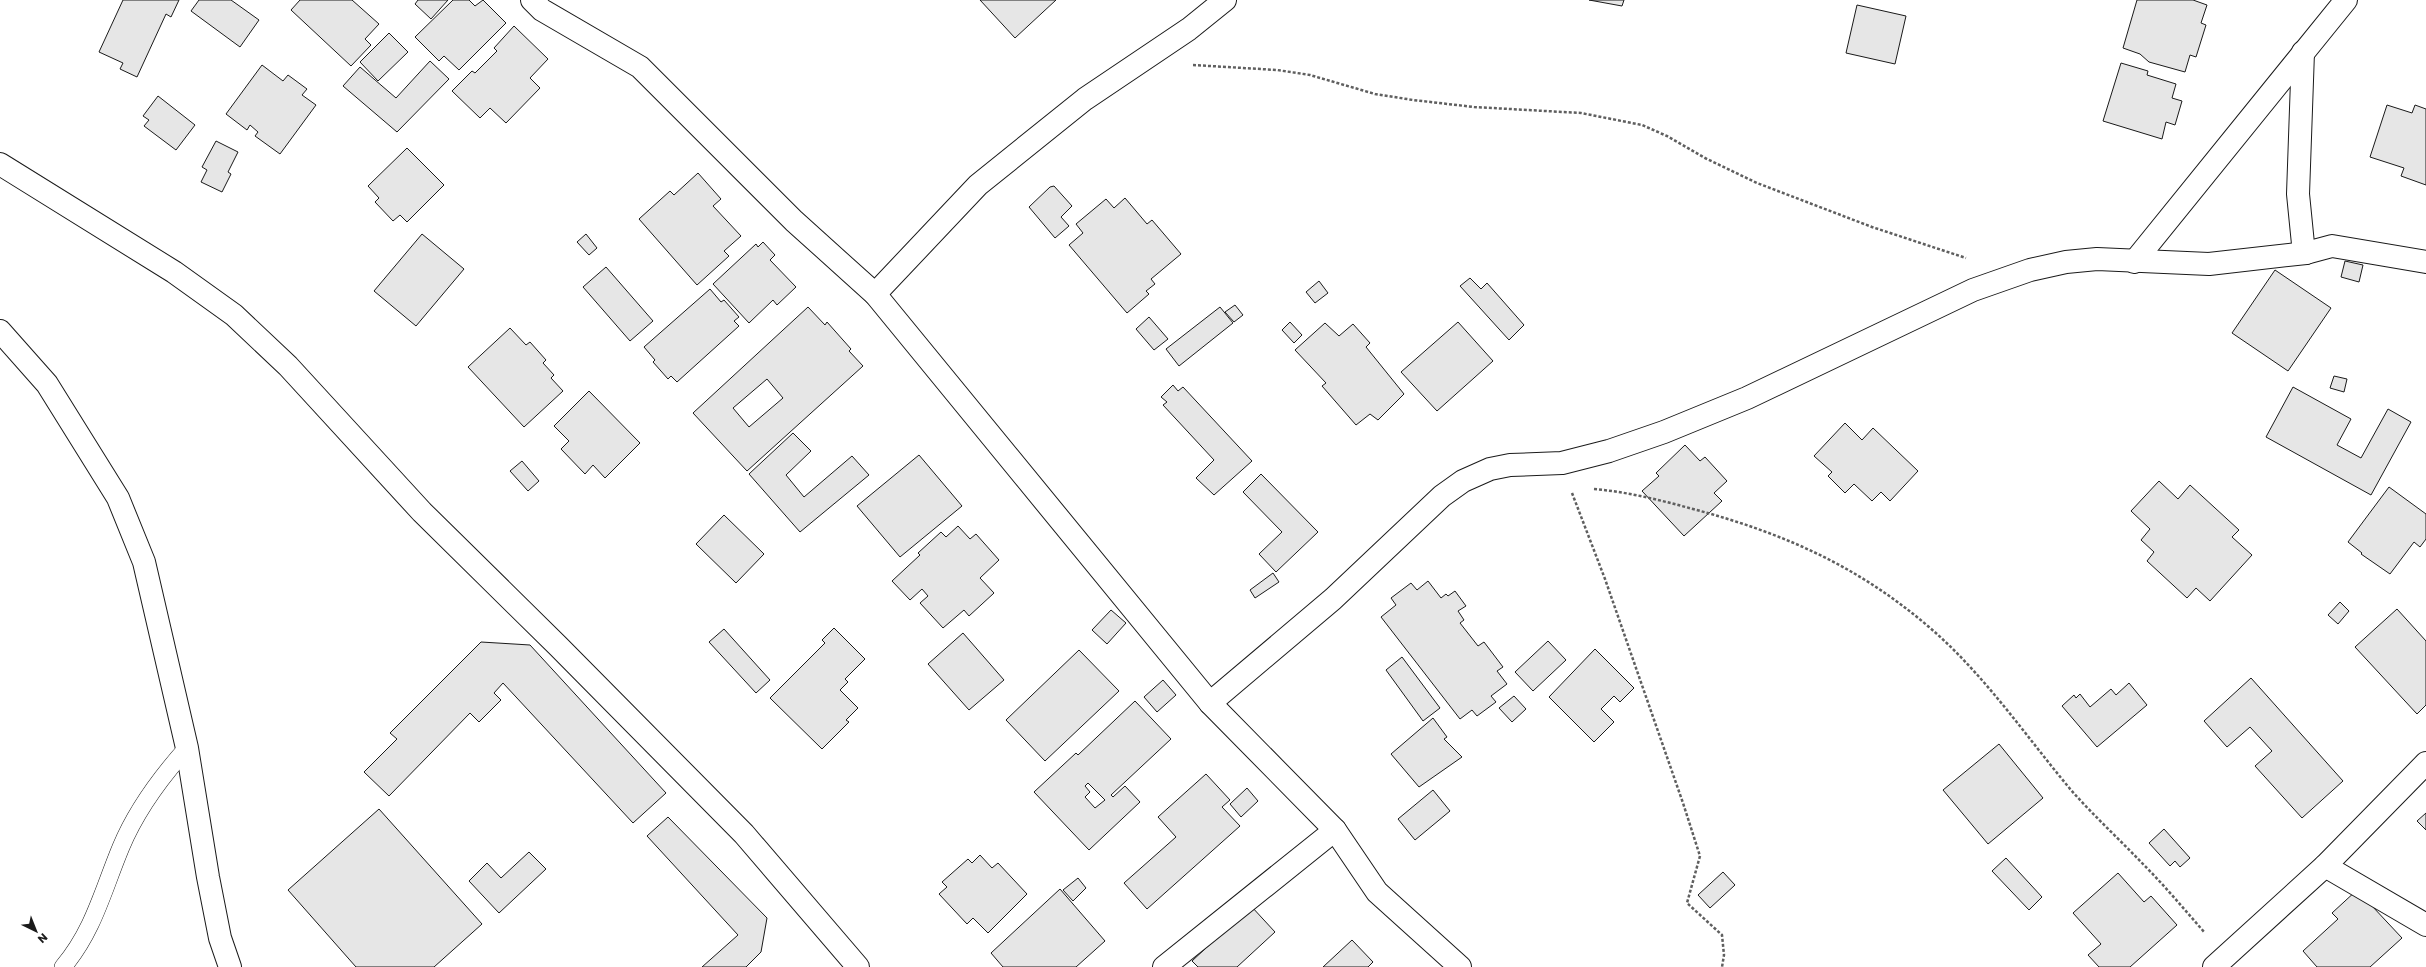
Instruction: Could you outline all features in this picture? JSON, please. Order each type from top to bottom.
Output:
[{"type":"street","points":[[532,0],[542,10],[640,67],[794,221],[875,294],[1210,703],[1335,830],[1377,892],[1460,967]]},
{"type":"street","points":[[875,294],[978,186],[1085,99],[1189,28],[1225,0]]},
{"type":"street","points":[[2134,262],[2346,0]]},
{"type":"street","points":[[2303,52],[2298,194],[2303,244],[2306,253]]},
{"type":"street","points":[[0,164],[174,272],[245,325],[288,366],[422,512],[558,646],[744,834],[858,967]]},
{"type":"street","points":[[1210,703],[1333,599],[1442,496],[1463,481],[1490,469],[1510,464],[1562,463],[1609,451],[1748,398],[1973,290],[2030,270],[2066,262],[2097,259],[2134,262],[2209,264],[2306,253],[2332,246],[2426,262]]},
{"type":"street","points":[[0,331],[47,384],[118,498],[144,562],[187,748],[208,877],[220,938],[230,967]]},
{"type":"street","points":[[2220,962],[2325,866],[2426,763]]},
{"type":"street","points":[[1164,967],[1335,830]]},
{"type":"street","points":[[2325,866],[2426,925]]},
{"type":"lane","points":[[63,967],[72,956],[101,903],[121,846],[134,823],[164,774],[187,748]]},
{"type":"path","points":[[1190,64],[1277,70],[1310,76],[1375,94],[1413,100],[1474,107],[1581,113],[1642,125],[1667,136],[1705,158],[1757,183],[1872,227],[1970,258]]},
{"type":"path","points":[[1562,463],[1586,534],[1612,599],[1700,856],[1687,903],[1722,935],[1724,955],[1722,967]]},
{"type":"path","points":[[1592,488],[1630,492],[1744,522],[1808,548],[1838,563],[1886,593],[1930,628],[1959,656],[2002,703],[2072,791],[2150,870],[2220,962]]},
{"type":"building","points":[[123,0],[179,0],[171,17],[166,14],[137,77],[120,69],[123,63],[99,52]]},
{"type":"building","points":[[199,0],[231,0],[259,20],[240,47],[191,11]]},
{"type":"building","points":[[300,0],[352,0],[379,24],[365,39],[371,45],[351,66],[291,10]]},
{"type":"building","points":[[418,0],[448,0],[431,19],[415,4]]},
{"type":"building","points":[[453,0],[469,0],[475,6],[483,0],[506,23],[459,70],[444,56],[439,61],[415,37]]},
{"type":"building","points":[[980,0],[1056,0],[1015,38]]},
{"type":"building","points":[[1589,0],[1624,0],[1622,6]]},
{"type":"building","points":[[2137,0],[2193,0],[2207,5],[2201,23],[2206,25],[2196,57],[2190,55],[2185,72],[2149,62],[2140,54],[2123,48]]},
{"type":"building","points":[[1857,5],[1906,16],[1895,64],[1846,53]]},
{"type":"building","points":[[514,26],[548,59],[530,78],[540,88],[506,123],[490,108],[480,118],[452,91],[472,71],[475,73],[497,51],[494,48]]},
{"type":"building","points":[[389,33],[408,52],[378,81],[360,62]]},
{"type":"building","points":[[430,61],[449,79],[397,132],[343,86],[360,67],[396,98]]},
{"type":"building","points":[[2121,63],[2148,71],[2147,75],[2176,84],[2172,98],[2182,101],[2175,125],[2166,122],[2162,139],[2103,121]]},
{"type":"building","points":[[262,65],[283,81],[288,75],[307,89],[302,95],[316,105],[280,154],[255,136],[258,132],[250,125],[247,130],[226,114]]},
{"type":"building","points":[[158,96],[195,125],[176,150],[144,126],[149,120],[143,116]]},
{"type":"building","points":[[2387,105],[2412,113],[2415,105],[2426,109],[2426,185],[2401,176],[2404,168],[2370,157]]},
{"type":"building","points":[[216,141],[238,152],[228,172],[231,174],[222,192],[201,182],[207,170],[202,167]]},
{"type":"building","points":[[407,148],[444,185],[407,222],[400,215],[393,221],[375,202],[379,198],[368,186]]},
{"type":"building","points":[[698,173],[721,199],[713,206],[741,236],[724,251],[729,256],[697,285],[639,219],[670,191],[674,195]]},
{"type":"building","points":[[1054,186],[1072,206],[1061,217],[1069,226],[1055,238],[1029,207],[1050,187]]},
{"type":"building","points":[[1125,198],[1147,224],[1152,220],[1181,254],[1151,279],[1155,284],[1146,291],[1149,294],[1127,313],[1069,245],[1083,233],[1076,224],[1106,199],[1114,208]]},
{"type":"building","points":[[422,234],[464,269],[416,326],[374,291]]},
{"type":"building","points":[[586,234],[597,248],[589,255],[577,242]]},
{"type":"building","points":[[763,242],[775,255],[770,260],[796,287],[777,305],[773,300],[749,323],[713,284],[756,244],[758,247]]},
{"type":"building","points":[[2345,261],[2363,265],[2359,282],[2341,277]]},
{"type":"building","points":[[606,267],[653,321],[630,341],[583,287]]},
{"type":"building","points":[[2275,270],[2331,308],[2288,371],[2232,333]]},
{"type":"building","points":[[1470,278],[1481,289],[1487,283],[1524,325],[1509,340],[1460,286]]},
{"type":"building","points":[[1319,281],[1328,293],[1315,303],[1306,292]]},
{"type":"building","points":[[710,289],[721,302],[724,300],[739,317],[734,321],[739,326],[677,382],[671,376],[668,379],[653,362],[655,360],[644,347]]},
{"type":"building","points":[[1235,305],[1243,315],[1234,322],[1225,312]]},
{"type":"building","points":[[808,307],[825,325],[827,322],[851,349],[849,351],[863,366],[747,471],[693,413]],"holes":[[[767,379],[783,398],[749,427],[733,408]]]},
{"type":"building","points":[[1220,307],[1233,323],[1179,366],[1166,349]]},
{"type":"building","points":[[1149,317],[1168,339],[1154,350],[1136,329]]},
{"type":"building","points":[[1290,322],[1302,335],[1294,343],[1282,330]]},
{"type":"building","points":[[1458,322],[1493,361],[1437,411],[1401,372]]},
{"type":"building","points":[[1325,323],[1339,336],[1353,324],[1370,343],[1366,347],[1404,394],[1378,420],[1370,414],[1356,425],[1322,386],[1326,383],[1295,350]]},
{"type":"building","points":[[510,328],[526,345],[530,342],[546,360],[543,363],[554,375],[551,378],[563,391],[524,427],[468,367]]},
{"type":"building","points":[[2334,376],[2347,379],[2344,392],[2330,388]]},
{"type":"building","points":[[1173,385],[1178,391],[1183,387],[1252,461],[1214,495],[1196,478],[1214,460],[1163,405],[1167,402],[1161,397]]},
{"type":"building","points":[[2293,387],[2351,419],[2337,445],[2361,458],[2388,409],[2411,422],[2371,495],[2266,437]]},
{"type":"building","points":[[589,391],[640,443],[605,478],[593,465],[585,474],[561,449],[569,441],[554,426]]},
{"type":"building","points":[[1845,423],[1862,440],[1873,428],[1918,471],[1890,501],[1881,492],[1872,501],[1854,484],[1845,493],[1828,476],[1832,472],[1814,456]]},
{"type":"building","points":[[793,433],[811,451],[786,475],[804,497],[852,456],[869,475],[800,532],[749,474]]},
{"type":"building","points":[[1685,445],[1700,461],[1705,457],[1727,481],[1714,493],[1722,501],[1684,536],[1642,491],[1659,476],[1656,473]]},
{"type":"building","points":[[919,455],[962,506],[900,557],[857,506]]},
{"type":"building","points":[[522,461],[539,481],[528,491],[510,471]]},
{"type":"building","points":[[1261,474],[1318,532],[1276,572],[1259,554],[1282,532],[1243,492]]},
{"type":"building","points":[[2159,481],[2178,499],[2190,485],[2239,530],[2232,537],[2252,555],[2210,601],[2196,588],[2187,598],[2147,561],[2154,552],[2141,540],[2150,529],[2131,511]]},
{"type":"building","points":[[2389,487],[2426,514],[2426,539],[2420,547],[2414,542],[2390,574],[2361,554],[2362,553],[2348,542]]},
{"type":"building","points":[[724,515],[764,554],[736,583],[696,544]]},
{"type":"building","points":[[958,526],[970,539],[976,534],[999,560],[980,578],[994,593],[969,616],[964,610],[943,628],[920,603],[928,596],[922,589],[910,600],[892,581],[920,555],[918,553],[941,532],[946,537]]},
{"type":"building","points":[[1273,573],[1279,582],[1255,598],[1250,590]]},
{"type":"building","points":[[1428,581],[1441,598],[1446,594],[1448,596],[1455,591],[1466,606],[1458,611],[1464,620],[1460,623],[1478,646],[1484,642],[1503,667],[1497,671],[1507,684],[1491,696],[1496,702],[1477,716],[1472,710],[1460,719],[1381,617],[1396,605],[1391,598],[1411,583],[1417,590]]},
{"type":"building","points":[[2340,602],[2349,611],[2338,624],[2328,615]]},
{"type":"building","points":[[2397,609],[2426,641],[2426,705],[2417,714],[2355,647]]},
{"type":"building","points":[[1111,610],[1126,623],[1107,644],[1092,630]]},
{"type":"building","points":[[834,628],[865,659],[845,679],[848,682],[840,690],[858,708],[846,720],[849,722],[822,749],[770,698],[825,643],[822,640]]},
{"type":"building","points":[[724,629],[770,680],[756,693],[709,642]]},
{"type":"building","points":[[963,633],[1004,680],[969,710],[928,664]]},
{"type":"building","points":[[1548,641],[1566,660],[1533,691],[1515,672]]},
{"type":"building","points":[[481,642],[530,645],[666,793],[633,823],[503,683],[494,693],[501,700],[479,722],[470,713],[389,796],[364,772],[397,739],[390,733]]},
{"type":"building","points":[[1595,649],[1634,688],[1620,702],[1614,696],[1601,709],[1614,722],[1594,742],[1549,697]]},
{"type":"building","points":[[1079,650],[1119,691],[1045,761],[1006,720]]},
{"type":"building","points":[[1402,657],[1440,708],[1423,721],[1386,670]]},
{"type":"building","points":[[2251,678],[2343,781],[2302,818],[2255,766],[2272,751],[2250,727],[2227,747],[2204,721]]},
{"type":"building","points":[[1163,680],[1176,695],[1157,712],[1144,697]]},
{"type":"building","points":[[2129,683],[2147,705],[2097,747],[2062,706],[2074,695],[2076,698],[2080,694],[2090,707],[2111,689],[2116,695]]},
{"type":"building","points":[[1514,696],[1526,709],[1512,722],[1499,708]]},
{"type":"building","points":[[1135,701],[1171,739],[1111,795],[1113,797],[1125,786],[1140,802],[1089,850],[1034,792],[1076,753],[1078,755]],"holes":[[[1088,783],[1105,800],[1095,808],[1085,797],[1090,792],[1085,786]]]},
{"type":"building","points":[[1433,718],[1447,737],[1444,739],[1462,757],[1419,787],[1391,754]]},
{"type":"building","points":[[1999,744],[2043,798],[1988,844],[1943,790]]},
{"type":"building","points":[[1206,774],[1230,800],[1222,807],[1240,826],[1147,909],[1124,883],[1176,837],[1158,817]]},
{"type":"building","points":[[1247,788],[1258,801],[1241,817],[1230,804]]},
{"type":"building","points":[[1433,790],[1450,811],[1415,840],[1398,819]]},
{"type":"building","points":[[379,809],[482,924],[434,967],[356,967],[288,890]]},
{"type":"building","points":[[2426,813],[2426,830],[2417,821]]},
{"type":"building","points":[[668,817],[767,918],[761,952],[746,967],[702,967],[738,935],[647,836]]},
{"type":"building","points":[[2164,829],[2190,858],[2180,867],[2175,861],[2170,866],[2149,843]]},
{"type":"building","points":[[529,852],[546,869],[499,913],[469,881],[487,863],[501,878]]},
{"type":"building","points":[[980,855],[992,868],[998,863],[1027,894],[988,933],[973,918],[967,924],[939,894],[947,887],[942,882],[968,859],[972,863]]},
{"type":"building","points":[[2006,858],[2042,897],[2029,910],[1992,871]]},
{"type":"building","points":[[1723,872],[1735,885],[1710,908],[1698,895]]},
{"type":"building","points":[[2118,873],[2144,902],[2151,896],[2177,925],[2130,967],[2099,967],[2088,955],[2101,944],[2073,913]]},
{"type":"building","points":[[1078,878],[1086,888],[1073,901],[1063,890]]},
{"type":"building","points":[[1060,889],[1105,941],[1076,967],[1003,967],[991,953]]},
{"type":"building","points":[[2357,890],[2402,938],[2370,967],[2317,967],[2303,951],[2338,919],[2332,913]]},
{"type":"building","points":[[1251,906],[1275,932],[1237,967],[1198,967],[1192,961]]},
{"type":"building","points":[[1352,940],[1373,962],[1368,967],[1323,967]]}]
